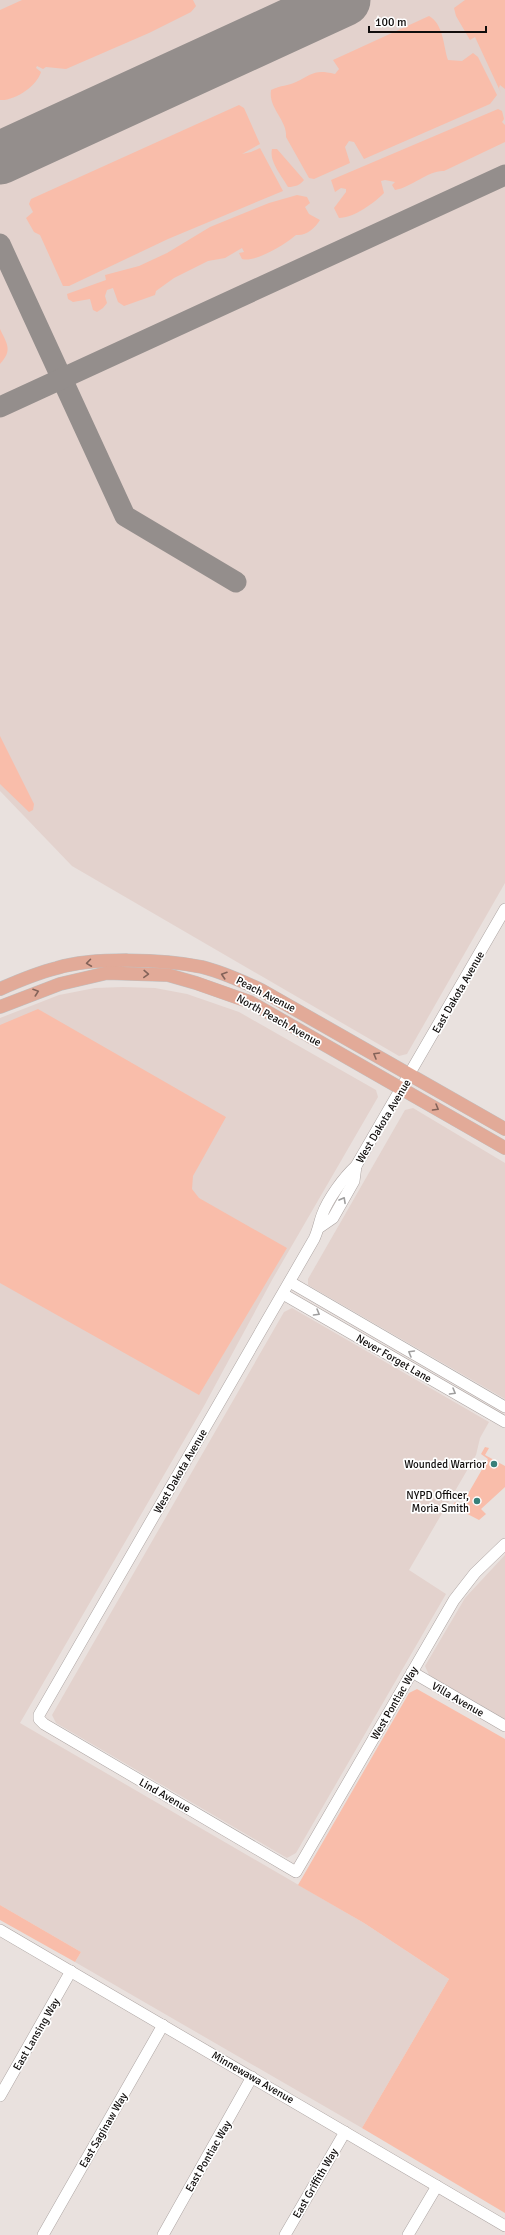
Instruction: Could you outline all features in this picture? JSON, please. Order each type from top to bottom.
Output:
[{"type":"main road","name":"Peach Avenue","points":[[108,967],[169,962],[202,968],[234,978],[285,1003],[410,1075]]},
{"type":"main road","points":[[0,989],[58,967],[108,967]]},
{"type":"main road","points":[[0,1007],[108,967]]},
{"type":"main road","name":"North Peach Avenue","points":[[108,967],[168,975],[223,991],[250,1002],[402,1089]]},
{"type":"main road","points":[[410,1075],[505,1130]]},
{"type":"main road","points":[[402,1089],[505,1148]]},
{"type":"street","name":"East Dakota Avenue","points":[[410,1075],[505,909]]},
{"type":"street","name":"West Dakota Avenue","points":[[39,1715],[290,1282],[320,1227],[333,1218],[354,1181],[356,1166],[410,1075]]},
{"type":"street","name":"Never Forget Lane","points":[[290,1282],[505,1407]]},
{"type":"street","name":"Never Forget Lane","points":[[283,1294],[505,1422]]},
{"type":"street","name":"West Pontiac Way","points":[[296,1872],[412,1672],[465,1585],[505,1544]]},
{"type":"street","name":"Villa Avenue","points":[[412,1672],[505,1726]]},
{"type":"street","name":"Lind Avenue","points":[[39,1715],[39,1719],[44,1724],[296,1872]]},
{"type":"street","name":"Minnewawa Avenue","points":[[0,1930],[505,2226]]},
{"type":"street","name":"East Lansing Way","points":[[0,2096],[71,1972]]},
{"type":"street","name":"East Saginaw Way","points":[[43,2235],[163,2025]]},
{"type":"street","name":"East Pontiac Way","points":[[163,2235],[252,2077]]},
{"type":"street","name":"East Griffith Way","points":[[285,2235],[345,2132]]},
{"type":"street","points":[[408,2235],[437,2186]]},
{"type":"shaded area","points":[[0,0],[505,0],[505,883],[407,1054],[399,1056],[72,866],[0,791]]},
{"type":"shaded area","points":[[22,0],[193,0],[196,6],[191,12],[149,33],[66,69],[46,67],[43,69],[37,66],[36,68],[41,72],[39,77],[25,92],[6,100],[0,100],[0,10]]},
{"type":"shaded area","points":[[465,0],[505,0],[505,89],[500,85],[499,88],[501,93],[475,37],[470,40],[456,16],[454,8]]},
{"type":"shaded area","points":[[429,16],[438,25],[448,60],[462,61],[473,53],[478,57],[497,95],[490,104],[364,159],[354,142],[349,141],[345,147],[350,163],[314,179],[309,178],[286,137],[284,125],[272,103],[271,90],[293,83],[318,72],[335,74],[339,69],[333,60]]},
{"type":"shaded area","points":[[239,105],[244,108],[260,144],[242,154],[260,148],[283,191],[168,239],[69,286],[63,286],[40,235],[34,232],[26,218],[33,212],[29,204],[31,199]]},
{"type":"shaded area","points":[[498,109],[502,111],[504,119],[502,122],[505,125],[505,142],[444,171],[432,173],[408,186],[395,190],[392,185],[395,182],[385,180],[381,181],[384,193],[380,197],[357,213],[351,216],[339,218],[334,208],[346,192],[346,189],[341,188],[335,192],[331,180]]},
{"type":"shaded area","points":[[272,149],[277,149],[304,180],[301,183],[288,187],[274,164],[272,159]]},
{"type":"shaded area","points":[[297,195],[307,197],[310,203],[305,207],[309,214],[320,220],[310,231],[304,234],[296,235],[278,248],[262,256],[242,259],[239,253],[244,252],[242,248],[225,258],[208,261],[174,278],[156,291],[155,295],[124,306],[118,302],[113,288],[107,290],[105,296],[107,303],[97,312],[93,310],[90,299],[73,302],[68,299],[67,294],[106,280],[105,275],[139,266],[167,253],[210,227],[269,203]]},
{"type":"shaded area","points":[[0,329],[7,343],[8,351],[0,364]]},
{"type":"shaded area","points":[[0,736],[34,804],[33,810],[29,812],[0,784]]},
{"type":"shaded area","points":[[95,988],[155,988],[187,994],[239,1012],[376,1090],[378,1097],[272,1280],[204,1406],[20,1723],[364,1923],[449,1979],[362,2128],[75,1962],[81,1952],[0,1905],[0,1018],[59,995]]},
{"type":"shaded area","points":[[38,1009],[226,1117],[193,1176],[192,1189],[199,1198],[287,1248],[199,1395],[0,1283],[0,1025]]},
{"type":"shaded area","points":[[413,1108],[505,1163],[505,1399],[308,1285],[308,1279],[405,1110]]},
{"type":"shaded area","points":[[292,1308],[489,1422],[480,1438],[476,1455],[409,1570],[446,1594],[296,1853],[287,1858],[56,1723],[52,1715],[284,1312]]},
{"type":"shaded area","points":[[485,1447],[489,1448],[485,1455],[505,1466],[505,1487],[481,1509],[486,1514],[479,1520],[454,1507],[453,1505],[455,1502],[461,1506],[488,1459],[481,1454]]},
{"type":"shaded area","points":[[505,1555],[505,1719],[429,1675],[425,1666],[465,1598]]},
{"type":"shaded area","points":[[417,1689],[505,1739],[505,2213],[362,2128],[449,1979],[364,1923],[298,1885],[409,1693]]},
{"type":"shaded area","points":[[0,1905],[81,1952],[75,1962],[0,1920]]},
{"type":"taxiway","points":[[0,407],[505,175]]},
{"type":"taxiway","points":[[0,244],[125,516],[236,582]]},
{"type":"runway","points":[[0,158],[344,0]]},
{"type":"place","name":"Wounded Warrior","points":[[494,1464]]},
{"type":"place","name":"NYPD Officer, Moria Smith","points":[[477,1501]]}]
